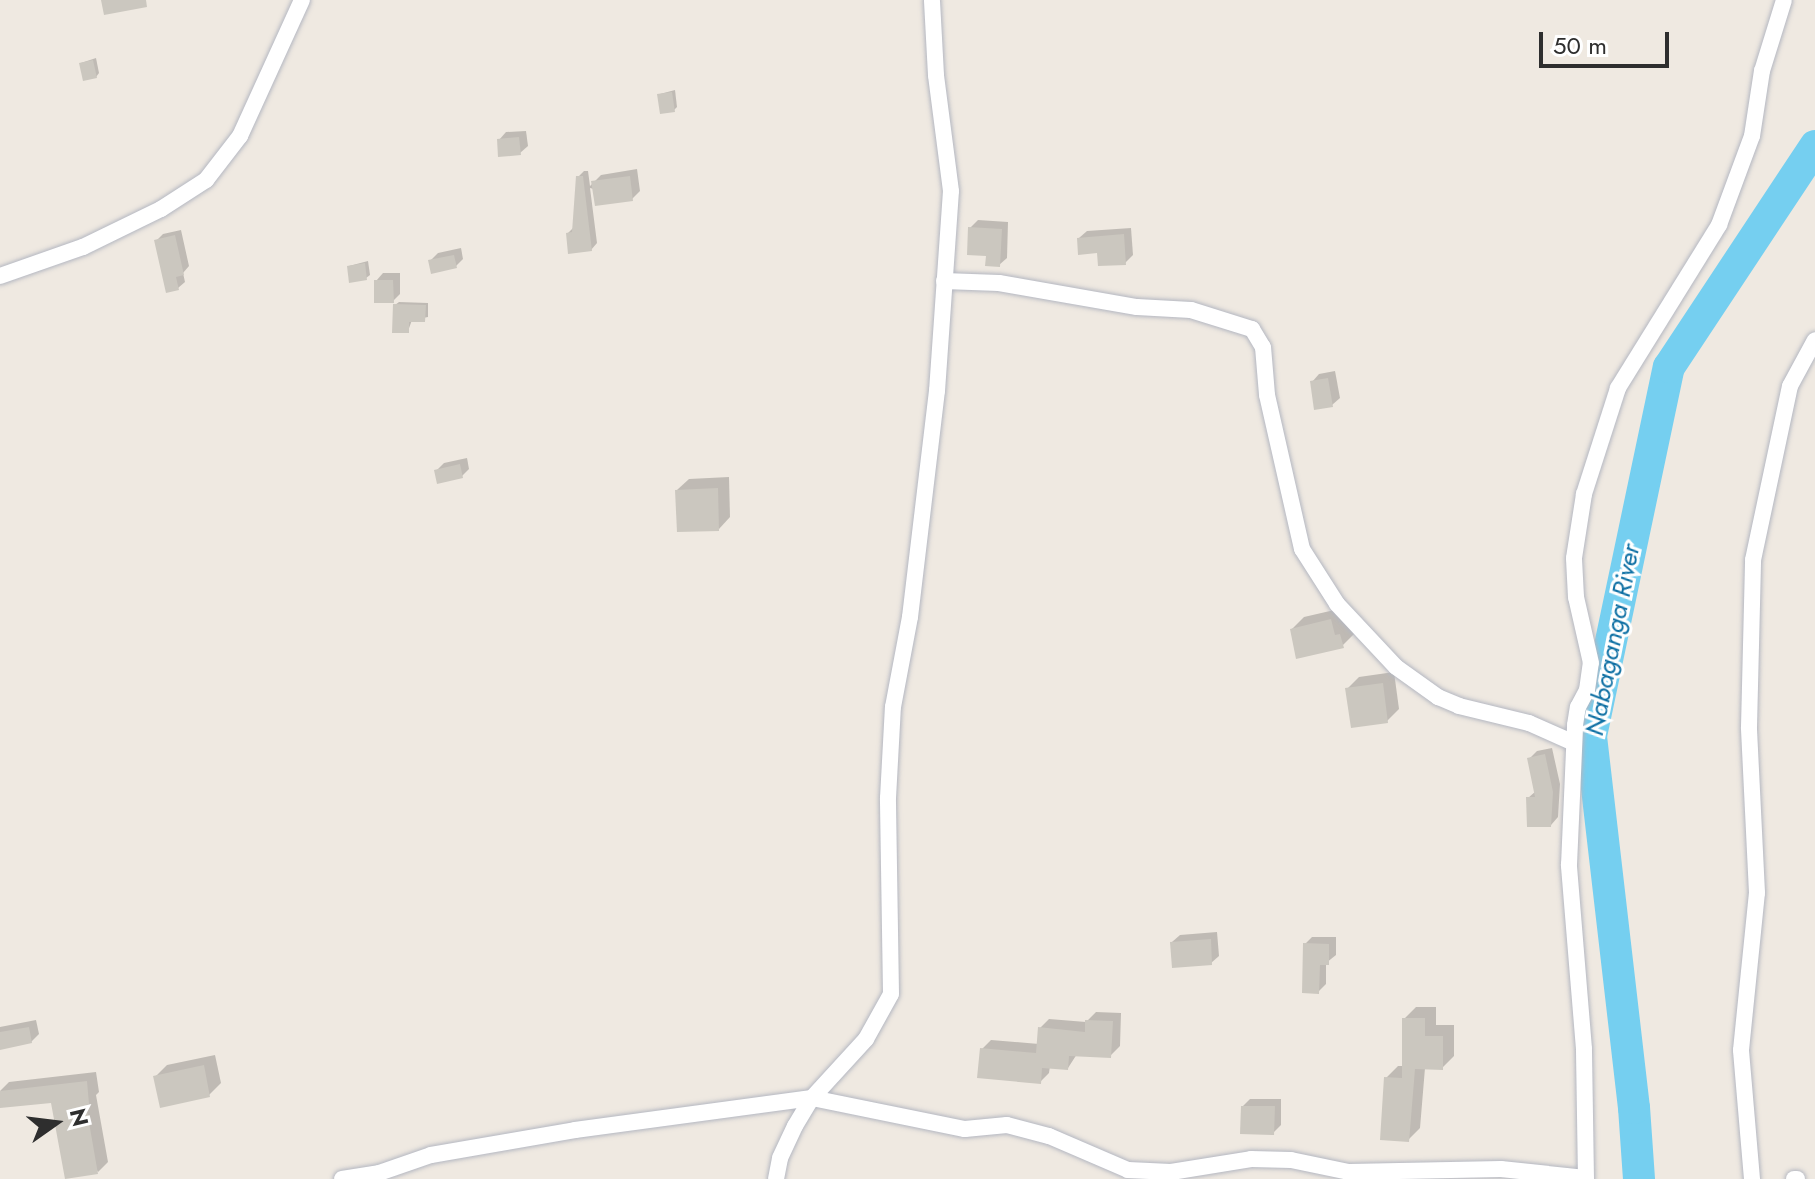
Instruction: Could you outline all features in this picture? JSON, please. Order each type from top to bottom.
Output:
[{"type":"street","points":[[0,276],[83,247],[161,209],[206,180],[240,136],[302,0]]},
{"type":"street","points":[[776,1179],[780,1158],[812,1098],[866,1039],[891,994],[893,902],[888,798],[893,707],[910,617],[937,391],[951,191],[936,75],[932,0]]},
{"type":"street","points":[[342,1179],[379,1173],[431,1155],[575,1130],[812,1098],[965,1129],[1007,1125],[1049,1136],[1128,1170],[1171,1172],[1251,1159],[1291,1160],[1349,1172],[1501,1169],[1586,1179],[1584,1049],[1569,865],[1574,743],[1578,707],[1587,690],[1591,663],[1576,597],[1574,558],[1584,494],[1618,388],[1719,225],[1752,136],[1762,71],[1784,0]]},
{"type":"street","points":[[944,281],[999,283],[1137,307],[1191,310],[1252,329],[1263,347],[1267,395],[1302,549],[1337,604],[1396,667],[1438,697],[1459,706],[1529,723],[1574,743]]},
{"type":"street","points":[[1752,1179],[1741,1050],[1757,893],[1749,727],[1753,560],[1790,386],[1815,340]]},
{"type":"building","points":[[101,0],[146,0],[147,7],[104,15]]},
{"type":"building","points":[[93,60],[97,78],[83,81],[79,63]]},
{"type":"building","points":[[672,92],[675,112],[660,114],[657,94]]},
{"type":"building","points":[[519,137],[521,155],[498,157],[497,139]]},
{"type":"building","points":[[576,176],[583,176],[592,251],[568,254],[566,233],[572,232]]},
{"type":"building","points":[[630,176],[633,201],[595,206],[591,181]]},
{"type":"building","points":[[968,227],[1002,229],[1000,267],[985,266],[986,256],[967,255]]},
{"type":"building","points":[[1124,234],[1126,265],[1098,266],[1097,253],[1078,255],[1077,238]]},
{"type":"building","points":[[175,235],[184,275],[176,277],[179,290],[166,293],[154,240]]},
{"type":"building","points":[[454,255],[457,268],[431,274],[428,260]]},
{"type":"building","points":[[365,263],[367,280],[349,283],[347,266]]},
{"type":"building","points":[[374,280],[393,280],[394,303],[374,303]]},
{"type":"building","points":[[393,304],[426,305],[425,322],[409,322],[409,333],[392,333]]},
{"type":"building","points":[[1328,378],[1333,407],[1314,410],[1310,381]]},
{"type":"building","points":[[460,464],[463,478],[437,484],[434,470]]},
{"type":"building","points":[[718,488],[719,531],[677,532],[675,490]]},
{"type":"building","points":[[1331,619],[1335,635],[1340,634],[1344,648],[1296,659],[1290,629]]},
{"type":"building","points":[[1383,683],[1388,723],[1351,728],[1345,688]]},
{"type":"building","points":[[1545,754],[1553,792],[1551,827],[1527,827],[1526,797],[1535,797],[1527,758]]},
{"type":"building","points":[[1211,939],[1212,965],[1172,968],[1170,942]]},
{"type":"building","points":[[1303,943],[1329,944],[1329,965],[1320,965],[1319,994],[1302,993]]},
{"type":"building","points":[[1402,1018],[1425,1018],[1425,1036],[1443,1036],[1443,1070],[1415,1069],[1409,1142],[1380,1140],[1384,1077],[1402,1078]]},
{"type":"building","points":[[1085,1020],[1113,1021],[1111,1058],[1069,1056],[1068,1070],[1042,1068],[1041,1084],[977,1078],[980,1048],[1036,1053],[1038,1027],[1085,1032]]},
{"type":"building","points":[[29,1027],[32,1043],[0,1050],[0,1032]]},
{"type":"building","points":[[204,1065],[210,1097],[160,1108],[153,1076]]},
{"type":"building","points":[[87,1081],[89,1104],[86,1105],[98,1174],[65,1179],[51,1103],[0,1108],[0,1091]]},
{"type":"building","points":[[1241,1106],[1275,1106],[1274,1135],[1240,1134]]},
{"type":"waterway","name":"Nabaganga River","points":[[1639,1179],[1634,1108],[1591,736],[1669,367],[1815,146]]}]
